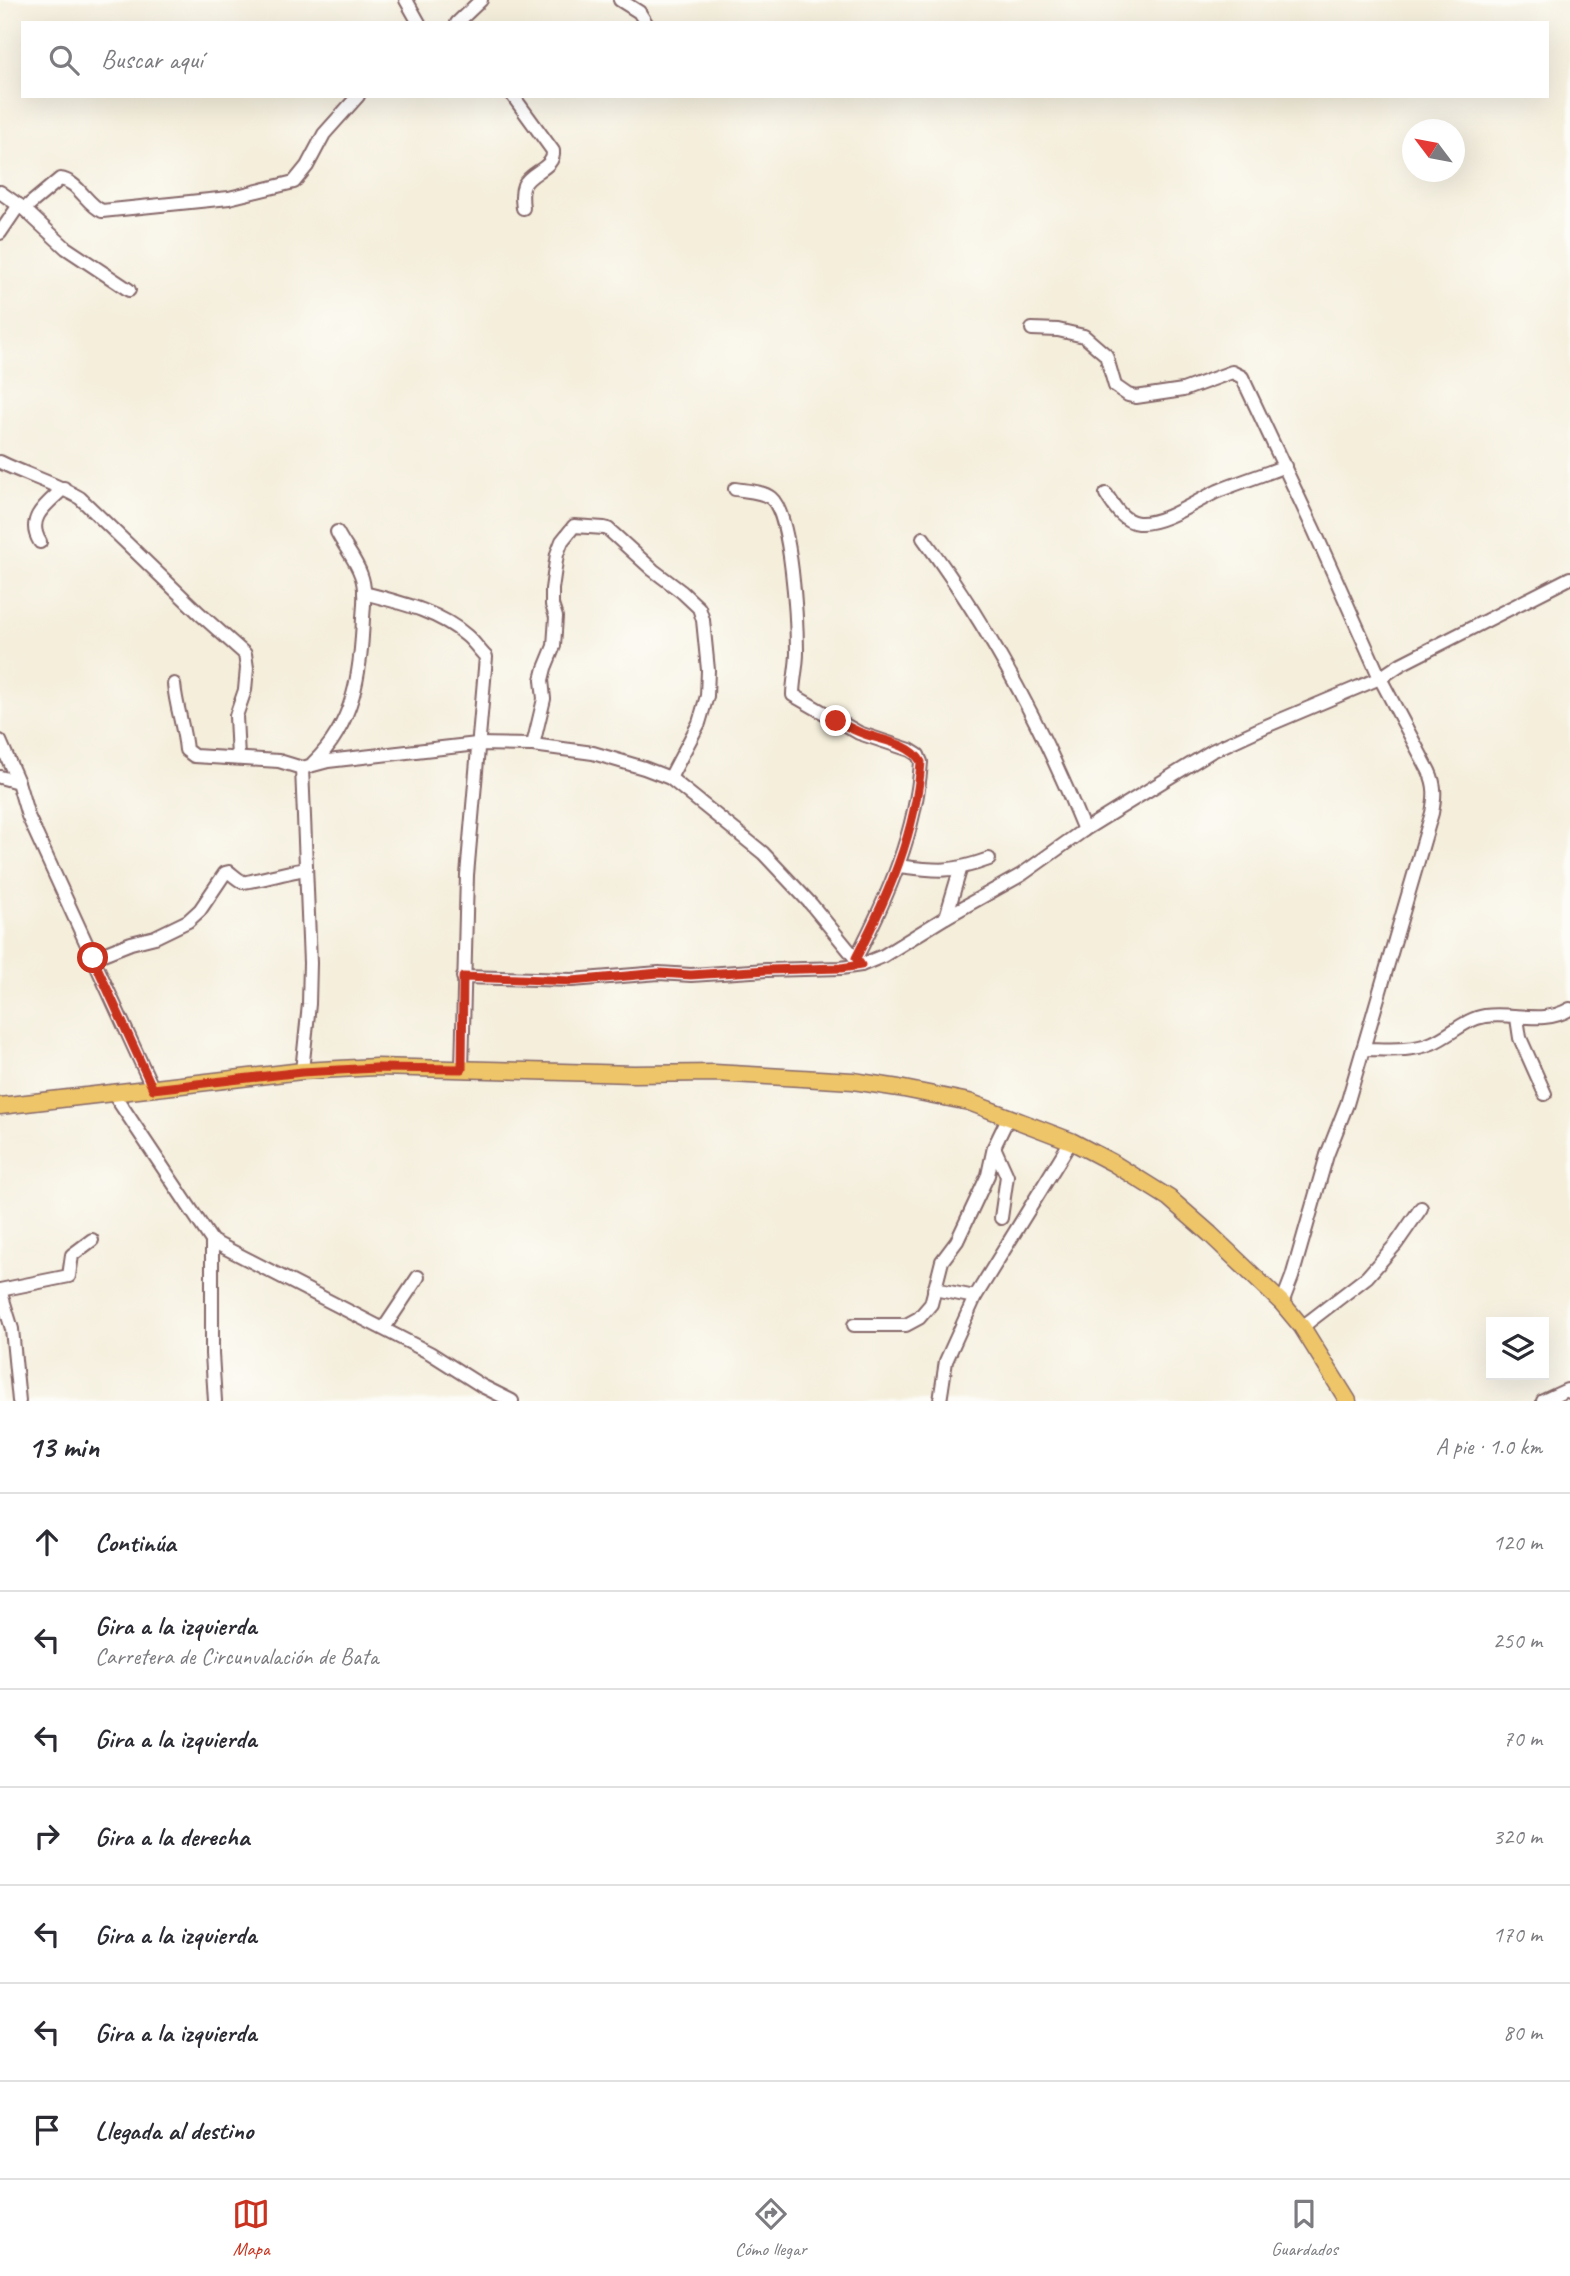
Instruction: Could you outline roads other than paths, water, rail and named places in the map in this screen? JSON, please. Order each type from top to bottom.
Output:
[{"type":"main road","points":[[0,1106],[302,1072],[376,1068],[634,1074],[714,1073],[853,1081],[969,1102],[1071,1141],[1169,1198],[1282,1303],[1302,1327],[1348,1401]]},
{"type":"street","points":[[406,0],[418,21]]},
{"type":"street","points":[[459,21],[481,0]]},
{"type":"street","points":[[620,0],[639,12],[645,21]]},
{"type":"street","points":[[0,233],[22,207],[60,179],[69,181],[92,205],[102,211],[229,198],[293,182],[300,176],[324,134],[353,98]]},
{"type":"street","points":[[514,98],[554,156],[551,162],[525,183],[522,192],[523,208]]},
{"type":"street","points":[[0,192],[22,207],[66,248],[129,290]]},
{"type":"street","points":[[1032,329],[1058,330],[1084,336],[1106,355],[1115,386],[1136,397],[1183,390],[1226,373],[1237,373],[1248,386],[1380,678],[1435,784],[1435,798],[1347,1104],[1327,1156],[1293,1278],[1282,1303]]},
{"type":"street","points":[[0,461],[45,483],[64,488],[80,498],[245,654],[245,690],[236,716],[237,758]]},
{"type":"street","points":[[1106,494],[1118,512],[1138,523],[1167,516],[1215,493],[1285,466]]},
{"type":"street","points":[[40,542],[34,533],[36,517],[64,488]]},
{"type":"street","points":[[735,489],[765,494],[772,498],[779,507],[787,531],[797,650],[793,695],[859,733],[910,750],[918,755],[921,762],[914,818],[898,866],[858,961]]},
{"type":"street","points":[[533,745],[544,699],[542,680],[554,646],[556,617],[552,605],[552,589],[556,554],[574,526],[604,528],[682,592],[699,608],[703,620],[708,670],[707,696],[699,723],[670,778]]},
{"type":"street","points":[[302,1072],[310,963],[306,766],[333,742],[352,701],[362,652],[364,593],[361,575],[337,532]]},
{"type":"street","points":[[923,538],[954,579],[1002,661],[1067,788],[1084,830]]},
{"type":"street","points":[[463,977],[572,981],[659,973],[691,975],[841,968],[883,956],[1021,875],[1084,830],[1226,744],[1380,678],[1401,664],[1570,578]]},
{"type":"street","points":[[364,593],[411,606],[446,622],[466,635],[485,657],[463,977],[462,1069]]},
{"type":"street","points":[[174,684],[176,705],[185,732],[188,753],[207,757],[279,761],[306,766],[335,760],[477,744],[533,745],[593,753],[670,778],[763,853],[811,904],[858,961]]},
{"type":"street","points":[[0,741],[18,782],[28,816],[153,1089]]},
{"type":"street","points":[[0,777],[18,782]]},
{"type":"street","points":[[898,866],[937,871],[960,870],[989,859]]},
{"type":"street","points":[[93,958],[155,937],[188,921],[200,910],[225,873],[229,872],[242,882],[248,882],[280,872],[306,869]]},
{"type":"street","points":[[946,917],[960,870]]},
{"type":"street","points":[[1363,1049],[1420,1048],[1453,1032],[1470,1020],[1503,1015],[1538,1018],[1562,1014],[1570,1009]]},
{"type":"street","points":[[1517,1018],[1520,1038],[1545,1094]]},
{"type":"street","points":[[113,1093],[212,1241],[384,1328],[512,1401]]},
{"type":"street","points":[[854,1325],[906,1325],[919,1318],[931,1304],[942,1261],[957,1241],[988,1175],[994,1147],[1009,1116]]},
{"type":"street","points":[[940,1401],[946,1361],[975,1297],[1071,1141]]},
{"type":"street","points":[[994,1147],[1007,1177],[1001,1218]]},
{"type":"street","points":[[1302,1327],[1367,1277],[1396,1244],[1421,1208]]},
{"type":"street","points":[[19,1401],[12,1329],[0,1290],[62,1280],[69,1276],[72,1255],[92,1240]]},
{"type":"street","points":[[212,1241],[215,1401]]},
{"type":"street","points":[[384,1328],[418,1277]]},
{"type":"street","points":[[934,1289],[975,1297]]},
{"type":"street","points":[[1543,1401],[1569,1389]]}]
